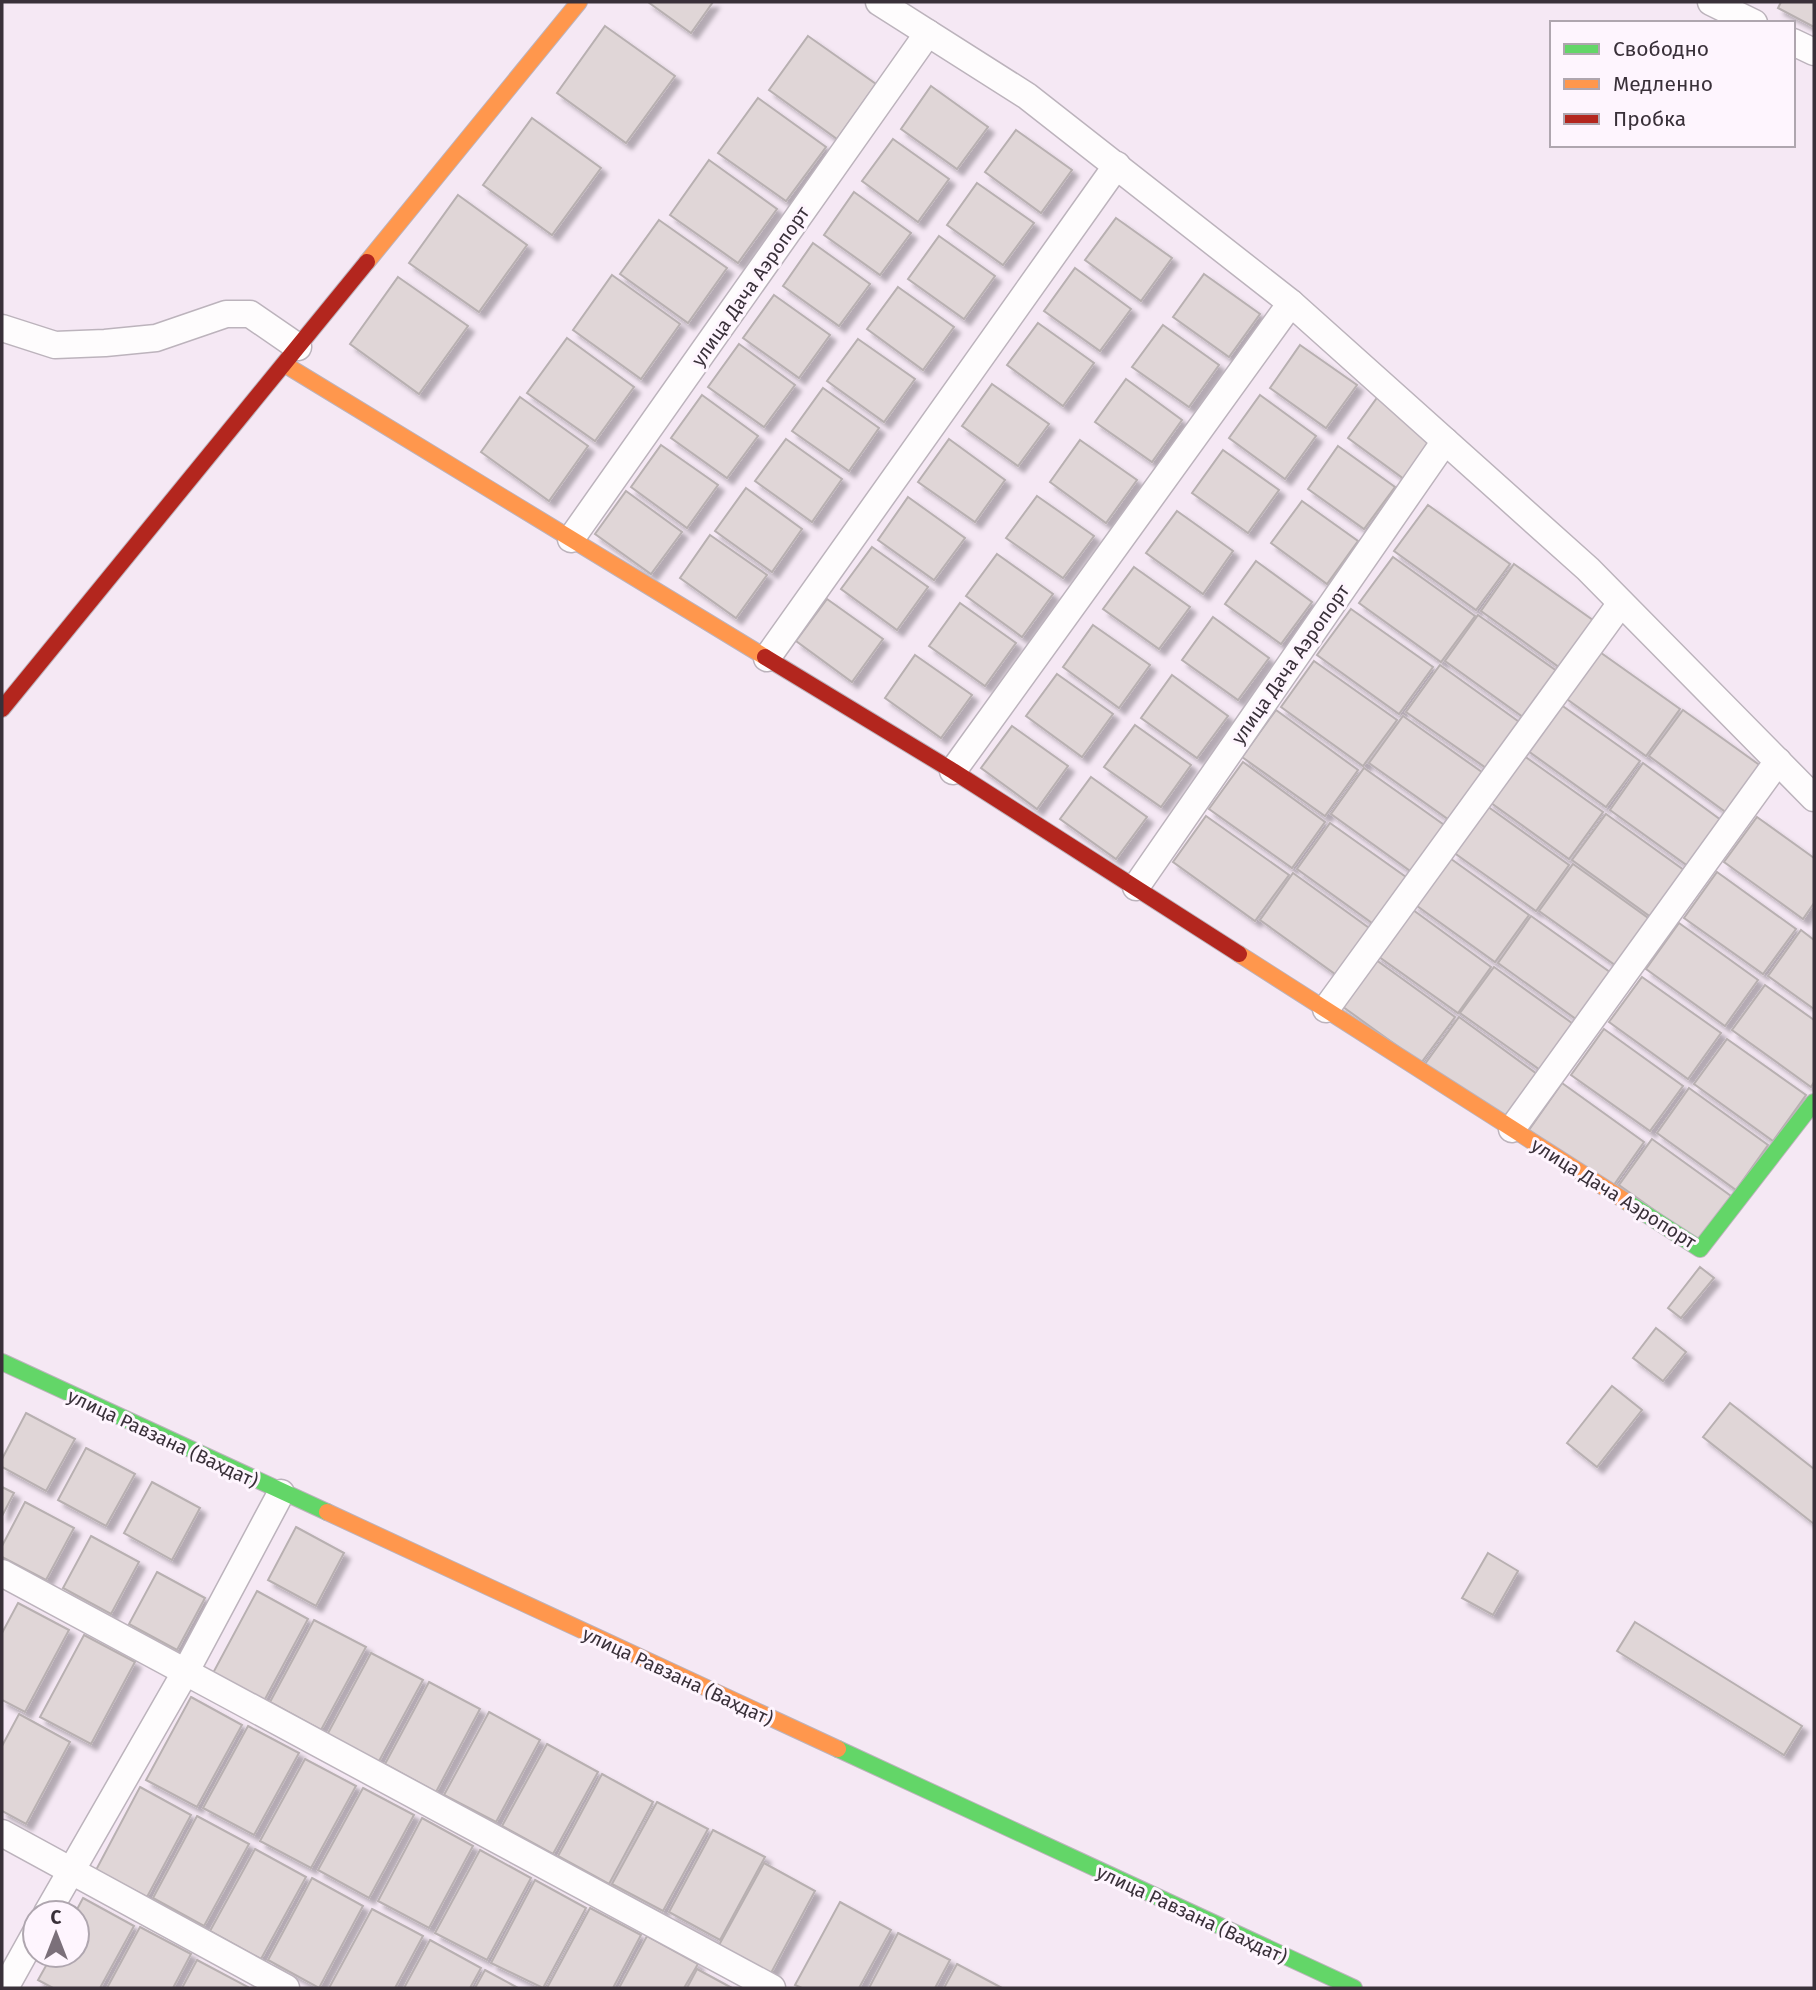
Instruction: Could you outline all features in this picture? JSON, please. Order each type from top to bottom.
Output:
[{"type":"street","points":[[2,709],[579,2]]},
{"type":"street","points":[[880,2],[1027,96],[1291,303],[1588,569],[1814,798]]},
{"type":"street","points":[[1711,2],[1750,21]]},
{"type":"street","name":"улица Дача Аэропорт","points":[[571,539],[928,33]]},
{"type":"street","points":[[1795,43],[1814,52]]},
{"type":"street","points":[[766,658],[1117,165]]},
{"type":"street","points":[[953,771],[1291,303]]},
{"type":"street","points":[[2,328],[55,345],[105,343],[156,338],[226,314],[250,314],[291,355]]},
{"type":"street","name":"улица Дача Аэропорт","points":[[291,355],[571,539],[953,771],[1700,1249],[1814,1102]]},
{"type":"street","name":"улица Дача Аэропорт","points":[[1136,887],[1445,441]]},
{"type":"street","points":[[1326,1009],[1621,603]]},
{"type":"street","name":"улица Дача Аэропорт","points":[[1512,1129],[1778,761]]},
{"type":"street","name":"улица Равзана (Вахдат)","points":[[2,1362],[1354,1988]]},
{"type":"street","points":[[55,1899],[186,1671],[281,1493]]},
{"type":"street","points":[[2,1573],[772,1988]]},
{"type":"street","points":[[2,1833],[286,1988]]},
{"type":"street","points":[[5,1988],[21,1959]]},
{"type":"building","points":[[648,2],[713,2],[691,33]]},
{"type":"building","points":[[1781,2],[1814,2],[1814,27],[1778,8]]},
{"type":"building","points":[[605,26],[675,76],[626,143],[557,93]]},
{"type":"building","points":[[808,36],[876,84],[837,139],[769,90]]},
{"type":"building","points":[[931,86],[988,127],[957,169],[901,129]]},
{"type":"building","points":[[758,98],[826,147],[786,201],[718,153]]},
{"type":"building","points":[[532,118],[601,168],[552,235],[483,185]]},
{"type":"building","points":[[1016,130],[1072,170],[1041,213],[985,172]]},
{"type":"building","points":[[893,139],[949,179],[918,222],[862,181]]},
{"type":"building","points":[[709,160],[777,209],[738,263],[670,215]]},
{"type":"building","points":[[977,183],[1034,223],[1003,265],[947,225]]},
{"type":"building","points":[[854,192],[911,233],[880,275],[824,235]]},
{"type":"building","points":[[458,195],[527,245],[479,312],[409,263]]},
{"type":"building","points":[[1116,218],[1172,258],[1141,301],[1085,260]]},
{"type":"building","points":[[659,220],[727,268],[688,323],[620,274]]},
{"type":"building","points":[[939,236],[995,276],[964,319],[908,279]]},
{"type":"building","points":[[813,243],[870,284],[839,326],[783,286]]},
{"type":"building","points":[[1075,268],[1131,309],[1100,351],[1044,311]]},
{"type":"building","points":[[1204,274],[1260,314],[1229,357],[1173,317]]},
{"type":"building","points":[[612,275],[680,324],[641,379],[573,330]]},
{"type":"building","points":[[398,277],[468,326],[419,394],[350,344]]},
{"type":"building","points":[[898,287],[954,327],[923,370],[867,329]]},
{"type":"building","points":[[774,295],[830,335],[799,378],[743,338]]},
{"type":"building","points":[[1038,323],[1094,363],[1063,406],[1007,365]]},
{"type":"building","points":[[1163,325],[1219,365],[1189,407],[1132,367]]},
{"type":"building","points":[[567,338],[634,387],[595,441],[527,393]]},
{"type":"building","points":[[858,339],[915,379],[884,422],[827,381]]},
{"type":"building","points":[[739,344],[795,385],[764,427],[708,387]]},
{"type":"building","points":[[1300,345],[1357,385],[1326,428],[1270,388]]},
{"type":"building","points":[[1126,379],[1182,420],[1152,462],[1095,422]]},
{"type":"building","points":[[992,384],[1049,424],[1018,466],[962,426]]},
{"type":"building","points":[[823,388],[879,428],[849,471],[792,431]]},
{"type":"building","points":[[702,395],[758,436],[727,478],[671,438]]},
{"type":"building","points":[[1260,395],[1316,436],[1285,479],[1229,438]]},
{"type":"building","points":[[1379,395],[1435,436],[1404,479],[1348,438]]},
{"type":"building","points":[[520,397],[588,446],[549,501],[481,452]]},
{"type":"building","points":[[786,439],[842,479],[812,522],[755,481]]},
{"type":"building","points":[[949,439],[1005,480],[975,522],[918,482]]},
{"type":"building","points":[[1080,440],[1137,480],[1106,523],[1050,482]]},
{"type":"building","points":[[661,445],[718,485],[687,528],[631,487]]},
{"type":"building","points":[[1338,446],[1395,487],[1364,529],[1308,489]]},
{"type":"building","points":[[1223,450],[1279,490],[1248,533],[1192,493]]},
{"type":"building","points":[[746,488],[802,529],[772,572],[715,531]]},
{"type":"building","points":[[626,491],[682,532],[651,574],[595,534]]},
{"type":"building","points":[[1037,496],[1094,536],[1063,578],[1006,538]]},
{"type":"building","points":[[908,497],[965,538],[934,580],[878,540]]},
{"type":"building","points":[[1302,501],[1358,541],[1327,584],[1271,543]]},
{"type":"building","points":[[1428,505],[1510,564],[1476,610],[1394,551]]},
{"type":"building","points":[[1177,511],[1233,551],[1203,594],[1146,553]]},
{"type":"building","points":[[710,535],[767,575],[736,618],[680,578]]},
{"type":"building","points":[[872,547],[928,587],[897,630],[841,589]]},
{"type":"building","points":[[997,554],[1053,594],[1022,637],[966,596]]},
{"type":"building","points":[[1393,557],[1475,616],[1441,662],[1359,603]]},
{"type":"building","points":[[1256,561],[1312,602],[1281,644],[1225,604]]},
{"type":"building","points":[[1514,564],[1597,623],[1563,670],[1481,611]]},
{"type":"building","points":[[1134,567],[1190,607],[1159,649],[1103,609]]},
{"type":"building","points":[[827,599],[883,639],[852,682],[796,641]]},
{"type":"building","points":[[960,603],[1016,643],[985,686],[929,646]]},
{"type":"building","points":[[1351,609],[1433,667],[1399,714],[1317,655]]},
{"type":"building","points":[[1478,615],[1561,674],[1527,720],[1445,661]]},
{"type":"building","points":[[1213,617],[1269,658],[1238,700],[1182,660]]},
{"type":"building","points":[[1093,625],[1150,665],[1119,708],[1063,667]]},
{"type":"building","points":[[1597,650],[1680,709],[1646,756],[1564,697]]},
{"type":"building","points":[[915,655],[972,695],[941,738],[885,698]]},
{"type":"building","points":[[1314,661],[1397,720],[1363,766],[1281,707]]},
{"type":"building","points":[[1440,665],[1522,724],[1489,770],[1406,712]]},
{"type":"building","points":[[1057,674],[1113,714],[1082,757],[1026,716]]},
{"type":"building","points":[[1172,675],[1228,716],[1197,758],[1141,718]]},
{"type":"building","points":[[1557,702],[1640,761],[1606,807],[1524,748]]},
{"type":"building","points":[[1276,710],[1358,770],[1325,816],[1242,757]]},
{"type":"building","points":[[1683,710],[1765,769],[1731,816],[1649,756]]},
{"type":"building","points":[[1403,716],[1486,775],[1452,822],[1369,763]]},
{"type":"building","points":[[1135,725],[1191,765],[1161,807],[1104,767]]},
{"type":"building","points":[[1012,726],[1068,766],[1037,809],[981,768]]},
{"type":"building","points":[[1520,753],[1603,812],[1569,859],[1487,800]]},
{"type":"building","points":[[1243,762],[1325,822],[1292,868],[1209,809]]},
{"type":"building","points":[[1643,763],[1725,823],[1692,869],[1610,810]]},
{"type":"building","points":[[1364,768],[1447,827],[1413,873],[1331,814]]},
{"type":"building","points":[[1091,777],[1147,817],[1116,859],[1060,819]]},
{"type":"building","points":[[1487,806],[1569,865],[1536,911],[1453,852]]},
{"type":"building","points":[[1606,814],[1688,873],[1655,920],[1572,860]]},
{"type":"building","points":[[1206,816],[1289,875],[1255,921],[1173,862]]},
{"type":"building","points":[[1757,817],[1814,858],[1814,903],[1803,919],[1724,862]]},
{"type":"building","points":[[1330,823],[1413,882],[1379,928],[1297,869]]},
{"type":"building","points":[[1447,856],[1529,915],[1495,962],[1413,903]]},
{"type":"building","points":[[1573,864],[1655,923],[1622,970],[1539,911]]},
{"type":"building","points":[[1717,872],[1796,929],[1763,974],[1684,918]]},
{"type":"building","points":[[1293,873],[1376,933],[1342,979],[1260,920]]},
{"type":"building","points":[[1409,907],[1491,967],[1458,1013],[1375,954]]},
{"type":"building","points":[[1531,916],[1614,975],[1580,1022],[1498,963]]},
{"type":"building","points":[[1679,923],[1758,980],[1725,1026],[1646,969]]},
{"type":"building","points":[[1801,930],[1814,940],[1814,1009],[1768,976]]},
{"type":"building","points":[[1372,957],[1455,1017],[1421,1063],[1339,1004]]},
{"type":"building","points":[[1494,967],[1576,1026],[1543,1072],[1460,1013]]},
{"type":"building","points":[[1642,977],[1721,1033],[1688,1079],[1609,1022]]},
{"type":"building","points":[[1765,985],[1814,1020],[1814,1082],[1811,1087],[1732,1030]]},
{"type":"building","points":[[1459,1017],[1541,1077],[1508,1123],[1425,1064]]},
{"type":"building","points":[[1604,1029],[1683,1086],[1650,1131],[1571,1075]]},
{"type":"building","points":[[1727,1039],[1806,1095],[1773,1141],[1694,1084]]},
{"type":"building","points":[[1562,1083],[1644,1142],[1611,1189],[1529,1130]]},
{"type":"building","points":[[1689,1088],[1768,1145],[1736,1190],[1657,1133]]},
{"type":"building","points":[[1652,1139],[1731,1196],[1698,1241],[1619,1185]]},
{"type":"building","points":[[1700,1267],[1714,1278],[1681,1318],[1668,1308]]},
{"type":"building","points":[[1656,1328],[1686,1352],[1663,1381],[1633,1358]]},
{"type":"building","points":[[1612,1386],[1642,1410],[1597,1467],[1567,1443]]},
{"type":"building","points":[[1730,1403],[1814,1469],[1814,1524],[1703,1437]]},
{"type":"building","points":[[26,1413],[75,1439],[46,1491],[2,1467],[2,1459]]},
{"type":"building","points":[[86,1448],[135,1474],[106,1526],[58,1500]]},
{"type":"building","points":[[152,1482],[200,1508],[172,1560],[124,1533]]},
{"type":"building","points":[[2,1487],[14,1493],[2,1516]]},
{"type":"building","points":[[25,1502],[74,1528],[46,1580],[2,1557],[2,1546]]},
{"type":"building","points":[[296,1527],[344,1553],[316,1606],[268,1580]]},
{"type":"building","points":[[91,1536],[139,1562],[111,1614],[63,1588]]},
{"type":"building","points":[[1488,1553],[1518,1571],[1493,1615],[1462,1598]]},
{"type":"building","points":[[157,1572],[205,1598],[177,1650],[129,1624]]},
{"type":"building","points":[[257,1591],[308,1619],[264,1701],[213,1673]]},
{"type":"building","points":[[18,1603],[69,1630],[25,1712],[2,1700],[2,1633]]},
{"type":"building","points":[[314,1620],[366,1647],[321,1730],[270,1702]]},
{"type":"building","points":[[1635,1622],[1802,1726],[1784,1755],[1617,1651]]},
{"type":"building","points":[[84,1635],[135,1662],[91,1744],[40,1717]]},
{"type":"building","points":[[371,1653],[423,1680],[378,1763],[327,1735]]},
{"type":"building","points":[[429,1682],[480,1709],[436,1792],[385,1764]]},
{"type":"building","points":[[191,1697],[242,1725],[197,1807],[146,1780]]},
{"type":"building","points":[[489,1712],[540,1740],[496,1822],[444,1795]]},
{"type":"building","points":[[19,1714],[70,1742],[26,1824],[2,1811],[2,1746]]},
{"type":"building","points":[[248,1726],[299,1753],[254,1835],[203,1808]]},
{"type":"building","points":[[547,1744],[598,1772],[553,1854],[502,1826]]},
{"type":"building","points":[[305,1759],[356,1786],[311,1868],[260,1841]]},
{"type":"building","points":[[602,1774],[653,1802],[609,1884],[558,1856]]},
{"type":"building","points":[[140,1787],[191,1815],[147,1897],[96,1870]]},
{"type":"building","points":[[363,1788],[414,1815],[369,1898],[318,1870]]},
{"type":"building","points":[[657,1802],[708,1829],[663,1911],[612,1884]]},
{"type":"building","points":[[197,1816],[249,1844],[204,1926],[153,1898]]},
{"type":"building","points":[[422,1818],[473,1846],[429,1928],[378,1901]]},
{"type":"building","points":[[713,1830],[765,1857],[720,1940],[669,1912]]},
{"type":"building","points":[[255,1849],[306,1877],[261,1959],[210,1931]]},
{"type":"building","points":[[480,1850],[531,1878],[487,1960],[435,1933]]},
{"type":"building","points":[[764,1863],[815,1891],[771,1973],[719,1945]]},
{"type":"building","points":[[312,1878],[363,1906],[319,1988],[268,1960]]},
{"type":"building","points":[[535,1880],[586,1908],[543,1988],[491,1963]]},
{"type":"building","points":[[91,1902],[134,1926],[100,1988],[53,1988],[38,1980],[44,1969],[91,1969]]},
{"type":"building","points":[[840,1902],[891,1930],[859,1988],[802,1988],[795,1985]]},
{"type":"building","points":[[590,1908],[641,1935],[613,1988],[547,1988]]},
{"type":"building","points":[[372,1909],[423,1936],[395,1988],[329,1988]]},
{"type":"building","points":[[140,1927],[191,1954],[173,1988],[107,1988]]},
{"type":"building","points":[[898,1933],[950,1960],[935,1988],[869,1988]]},
{"type":"building","points":[[647,1936],[698,1964],[684,1988],[619,1988]]},
{"type":"building","points":[[430,1940],[481,1968],[470,1988],[404,1988]]},
{"type":"building","points":[[197,1960],[248,1987],[248,1988],[182,1988]]},
{"type":"building","points":[[957,1964],[1002,1988],[944,1988]]},
{"type":"building","points":[[697,1969],[732,1988],[687,1988]]},
{"type":"building","points":[[485,1970],[518,1988],[475,1988]]},
{"type":"traffic: fast","points":[[1627,1202],[1700,1249],[1814,1102]]},
{"type":"traffic: fast","points":[[2,1362],[327,1512]]},
{"type":"traffic: fast","points":[[838,1749],[1354,1988]]},
{"type":"traffic: slow","points":[[367,262],[579,2]]},
{"type":"traffic: slow","points":[[284,364],[765,657]]},
{"type":"traffic: slow","points":[[1239,954],[1627,1202]]},
{"type":"traffic: slow","points":[[327,1512],[838,1749]]},
{"type":"traffic: jam","points":[[2,709],[367,262]]},
{"type":"traffic: jam","points":[[765,657],[953,771],[1239,954]]}]
